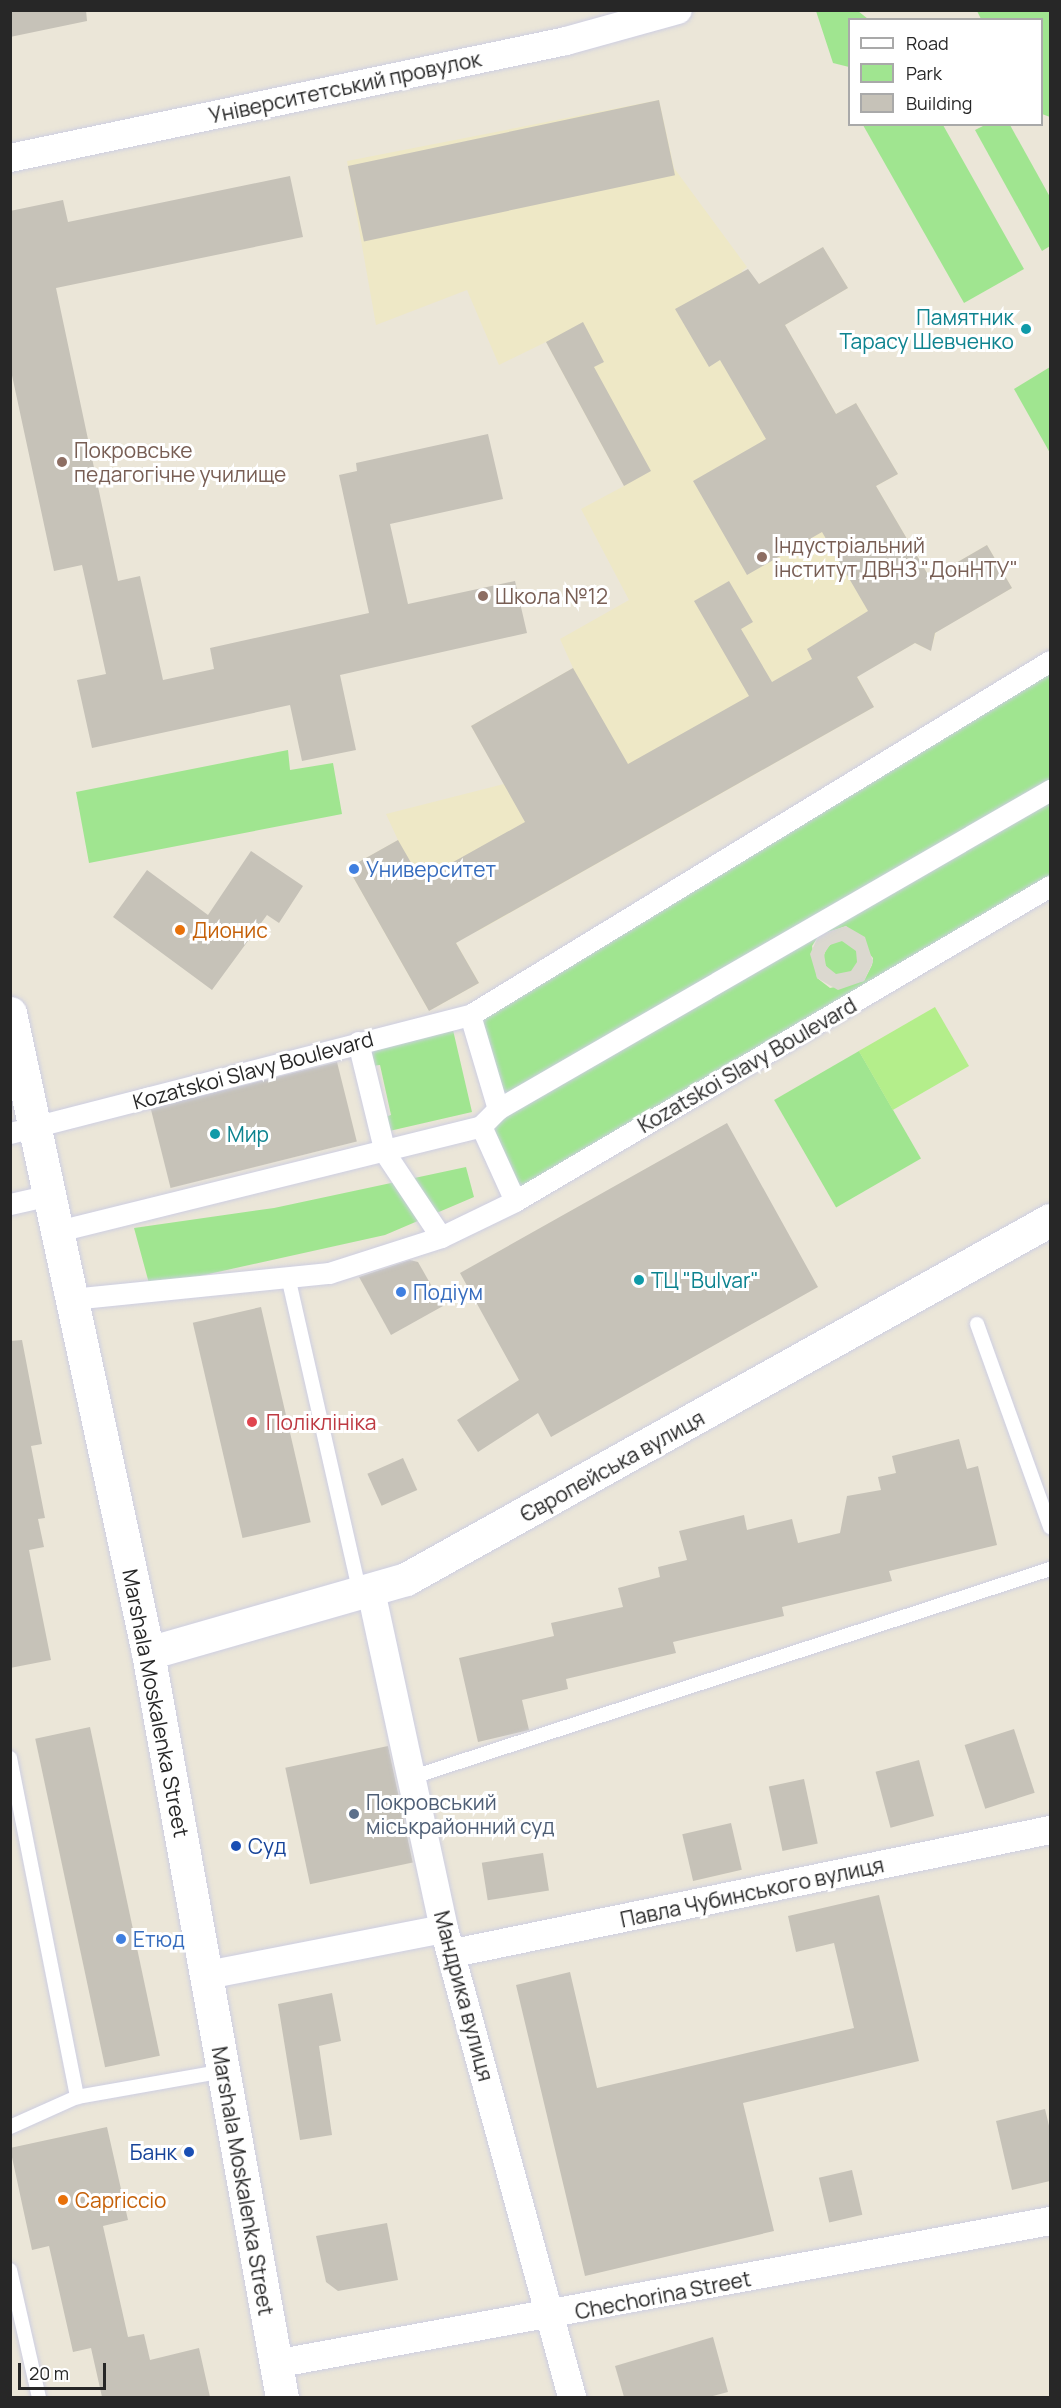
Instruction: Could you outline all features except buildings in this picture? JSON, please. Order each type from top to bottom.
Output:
[{"type":"street","name":"Університетський провулок","points":[[10,158],[566,41],[678,10]]},
{"type":"street","name":"Kozatskoi Slavy Boulevard","points":[[19,1127],[470,1015],[1050,661]]},
{"type":"street","points":[[58,1231],[385,1153],[481,1126],[498,1109],[1050,790]]},
{"type":"street","name":"Kozatskoi Slavy Boulevard","points":[[72,1299],[289,1281],[329,1274],[441,1237],[515,1201],[1050,886]]},
{"type":"street","name":"Marshala Moskalenka Street","points":[[10,1013],[19,1127],[51,1194],[148,1653],[282,2397]]},
{"type":"street","points":[[470,1015],[498,1109]]},
{"type":"street","points":[[358,1042],[385,1153],[441,1237]]},
{"type":"street","points":[[481,1126],[515,1201]]},
{"type":"street","points":[[10,1204],[51,1194]]},
{"type":"street","name":"Європейська вулиця","points":[[148,1653],[406,1579],[478,1542],[1050,1220]]},
{"type":"street","name":"Мандрика вулиця","points":[[366,1592],[413,1777],[449,1941],[572,2397]]},
{"type":"street","name":"Павла Чубинського вулиця","points":[[207,1975],[449,1941],[1050,1830]]},
{"type":"street","name":"Chechorina Street","points":[[275,2364],[551,2317],[1050,2221]]},
{"type":"lane","points":[[289,1281],[366,1592]]},
{"type":"lane","points":[[977,1324],[1045,1496],[1050,1527]]},
{"type":"lane","points":[[413,1777],[1050,1569]]},
{"type":"lane","points":[[10,1758],[77,2097]]},
{"type":"lane","points":[[10,2127],[77,2097],[224,2071]]},
{"type":"lane","points":[[10,2270],[39,2397]]},
{"type":"shaded area","name":"Індустріальний інститут ДВНЗ \"ДонНТУ\"","points":[[659,100],[674,168],[747,267],[742,271],[752,288],[823,247],[848,288],[785,325],[836,414],[856,403],[898,474],[876,486],[930,578],[987,545],[1012,588],[936,632],[933,643],[924,648],[915,643],[886,660],[847,658],[874,707],[478,931],[464,906],[442,918],[479,983],[429,1011],[348,868],[398,840],[386,814],[504,784],[471,726],[573,668],[560,639],[629,600],[581,509],[624,486],[546,342],[499,365],[467,290],[376,325],[347,161]]},
{"type":"shaded area","points":[[846,926],[865,937],[873,962],[864,981],[838,990],[817,978],[810,954],[819,935]],"holes":[[[842,941],[856,951],[857,962],[851,971],[836,974],[826,966],[824,954],[830,945]]]},
{"type":"green space","points":[[816,11],[858,11],[867,18],[848,18],[848,67],[833,63]]},
{"type":"green space","points":[[977,11],[1050,11],[1050,117],[1043,114],[1043,18],[980,18]]},
{"type":"green space","points":[[864,126],[944,126],[1024,269],[964,303]]},
{"type":"green space","points":[[983,126],[1011,126],[1050,197],[1050,246],[1042,251],[975,130]]},
{"type":"green space","points":[[1050,367],[1050,453],[1014,389]]},
{"type":"green space","points":[[1050,668],[1050,886],[515,1201],[481,1126],[498,1109],[470,1015]],"holes":[[[846,926],[873,958],[864,981],[830,988],[817,978],[812,946],[819,935]]]},
{"type":"green space","points":[[288,750],[290,770],[333,763],[342,814],[89,863],[76,792]]},
{"type":"green space","points":[[841,941],[853,946],[858,958],[853,970],[841,975],[829,970],[824,958],[829,946]]},
{"type":"green space","points":[[935,1007],[969,1066],[893,1110],[859,1051]]},
{"type":"green space","points":[[453,1030],[472,1112],[385,1132],[382,1118],[391,1115],[380,1065],[372,1066],[368,1050]]},
{"type":"green space","points":[[859,1051],[921,1158],[836,1207],[774,1100]]},
{"type":"green space","points":[[466,1167],[474,1197],[385,1235],[150,1287],[134,1228],[274,1208]]},
{"type":"place","name":"Памятник Тарасу Шевченко","points":[[1026,329]]},
{"type":"place","name":"Покровське педагогічне училище","points":[[62,462]]},
{"type":"place","name":"Індустріальний інститут ДВНЗ \"ДонНТУ\"","points":[[762,557]]},
{"type":"place","name":"Школа №12","points":[[483,596]]},
{"type":"place","name":"Университет","points":[[354,869]]},
{"type":"place","name":"Дионис","points":[[180,930]]},
{"type":"place","name":"Мир","points":[[215,1134]]},
{"type":"place","name":"ТЦ \"Bulvar\"","points":[[639,1280]]},
{"type":"place","name":"Подіум","points":[[401,1292]]},
{"type":"place","name":"Поліклініка","points":[[252,1422]]},
{"type":"place","name":"Покровський міськрайонний суд","points":[[354,1814]]},
{"type":"place","name":"Суд","points":[[236,1846]]},
{"type":"place","name":"Етюд","points":[[121,1939]]},
{"type":"place","name":"Банк","points":[[189,2152]]},
{"type":"place","name":"Capriccio","points":[[63,2200]]}]
